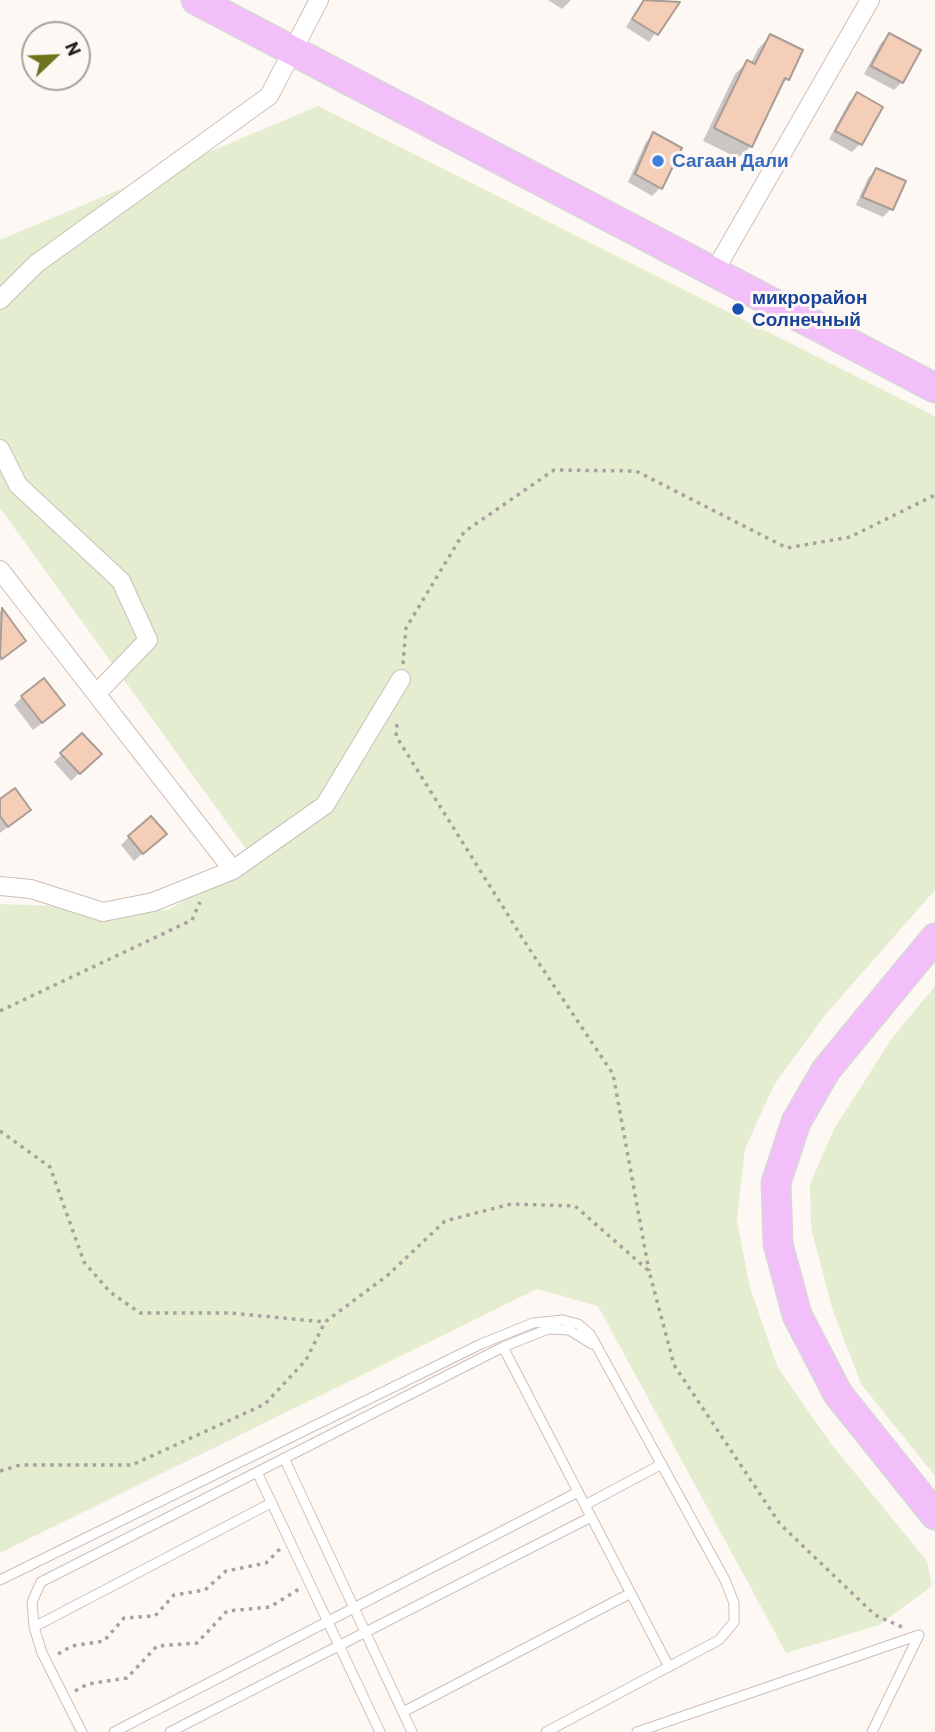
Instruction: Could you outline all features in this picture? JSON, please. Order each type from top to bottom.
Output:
[{"type":"main road","points":[[201,1],[935,388]]},
{"type":"main road","points":[[935,938],[826,1070],[796,1122],[776,1183],[778,1244],[797,1315],[838,1394],[935,1515]]},
{"type":"street","points":[[0,300],[36,264],[269,96],[318,0]]},
{"type":"street","points":[[714,272],[870,0]]},
{"type":"street","points":[[0,449],[18,485],[121,581],[148,640],[97,693]]},
{"type":"street","points":[[0,570],[233,870]]},
{"type":"street","points":[[0,886],[31,889],[103,912],[153,902],[233,870],[325,805],[401,679]]},
{"type":"lane","points":[[0,1580],[481,1344],[533,1323],[563,1320],[578,1324],[590,1334],[726,1580],[734,1603],[734,1622],[719,1640],[546,1732]]},
{"type":"lane","points":[[82,1732],[46,1660],[34,1627],[32,1602],[41,1582],[503,1347],[548,1329],[569,1330],[588,1339],[603,1357]]},
{"type":"lane","points":[[503,1347],[669,1667]]},
{"type":"lane","points":[[284,1458],[412,1732]]},
{"type":"lane","points":[[585,1505],[662,1465]]},
{"type":"lane","points":[[257,1472],[380,1732]]},
{"type":"lane","points":[[114,1732],[578,1492]]},
{"type":"lane","points":[[34,1627],[271,1503]]},
{"type":"lane","points":[[170,1732],[591,1517]]},
{"type":"lane","points":[[402,1712],[631,1593]]},
{"type":"lane","points":[[637,1732],[919,1635]]},
{"type":"lane","points":[[872,1732],[919,1635]]},
{"type":"path","points":[[919,1635],[875,1615],[780,1524],[674,1365],[649,1271],[613,1074],[536,958],[396,736],[406,628],[464,532],[554,470],[636,471],[787,548],[850,537],[935,495]]},
{"type":"path","points":[[0,1011],[192,920],[204,891],[198,883]]},
{"type":"path","points":[[0,1131],[50,1167],[84,1262],[110,1292],[140,1312],[230,1313],[325,1322]]},
{"type":"path","points":[[0,1471],[20,1465],[132,1465],[265,1404],[306,1360],[325,1322],[388,1275],[445,1221],[512,1204],[575,1206],[649,1271]]},
{"type":"path","points":[[46,1660],[72,1646],[104,1642],[124,1618],[155,1616],[174,1595],[205,1590],[226,1571],[265,1563],[289,1540]]},
{"type":"path","points":[[64,1696],[88,1684],[127,1678],[157,1646],[197,1643],[227,1611],[270,1607],[309,1583]]},
{"type":"green space","points":[[318,106],[935,416],[935,890],[825,1015],[774,1085],[745,1149],[737,1220],[750,1288],[778,1368],[832,1445],[927,1561],[932,1586],[879,1625],[786,1653],[598,1306],[537,1289],[0,1553],[0,904],[169,910],[251,856],[0,508],[0,240]]},
{"type":"green space","points":[[935,986],[935,1476],[861,1384],[832,1308],[811,1228],[810,1184],[834,1129],[892,1038]]},
{"type":"building","points":[[644,0],[680,2],[658,35],[632,19]]},
{"type":"building","points":[[889,33],[921,50],[903,83],[871,66]]},
{"type":"building","points":[[770,34],[803,50],[789,80],[785,78],[752,147],[714,128],[747,60],[755,64]]},
{"type":"building","points":[[857,92],[883,107],[862,145],[835,131]]},
{"type":"building","name":"Сагаан Дали","points":[[653,132],[682,148],[662,189],[635,174]]},
{"type":"building","points":[[876,168],[906,181],[893,210],[862,197]]},
{"type":"building","points":[[2,608],[26,641],[2,659],[0,656]]},
{"type":"building","points":[[44,678],[65,705],[42,723],[21,696]]},
{"type":"building","points":[[82,733],[102,754],[80,774],[60,753]]},
{"type":"building","points":[[15,788],[31,810],[8,827],[0,816],[0,799]]},
{"type":"building","points":[[151,816],[167,834],[143,854],[128,836]]},
{"type":"place","name":"Сагаан Дали","points":[[658,161]]},
{"type":"place","name":"микрорайон Солнечный","points":[[738,309]]}]
